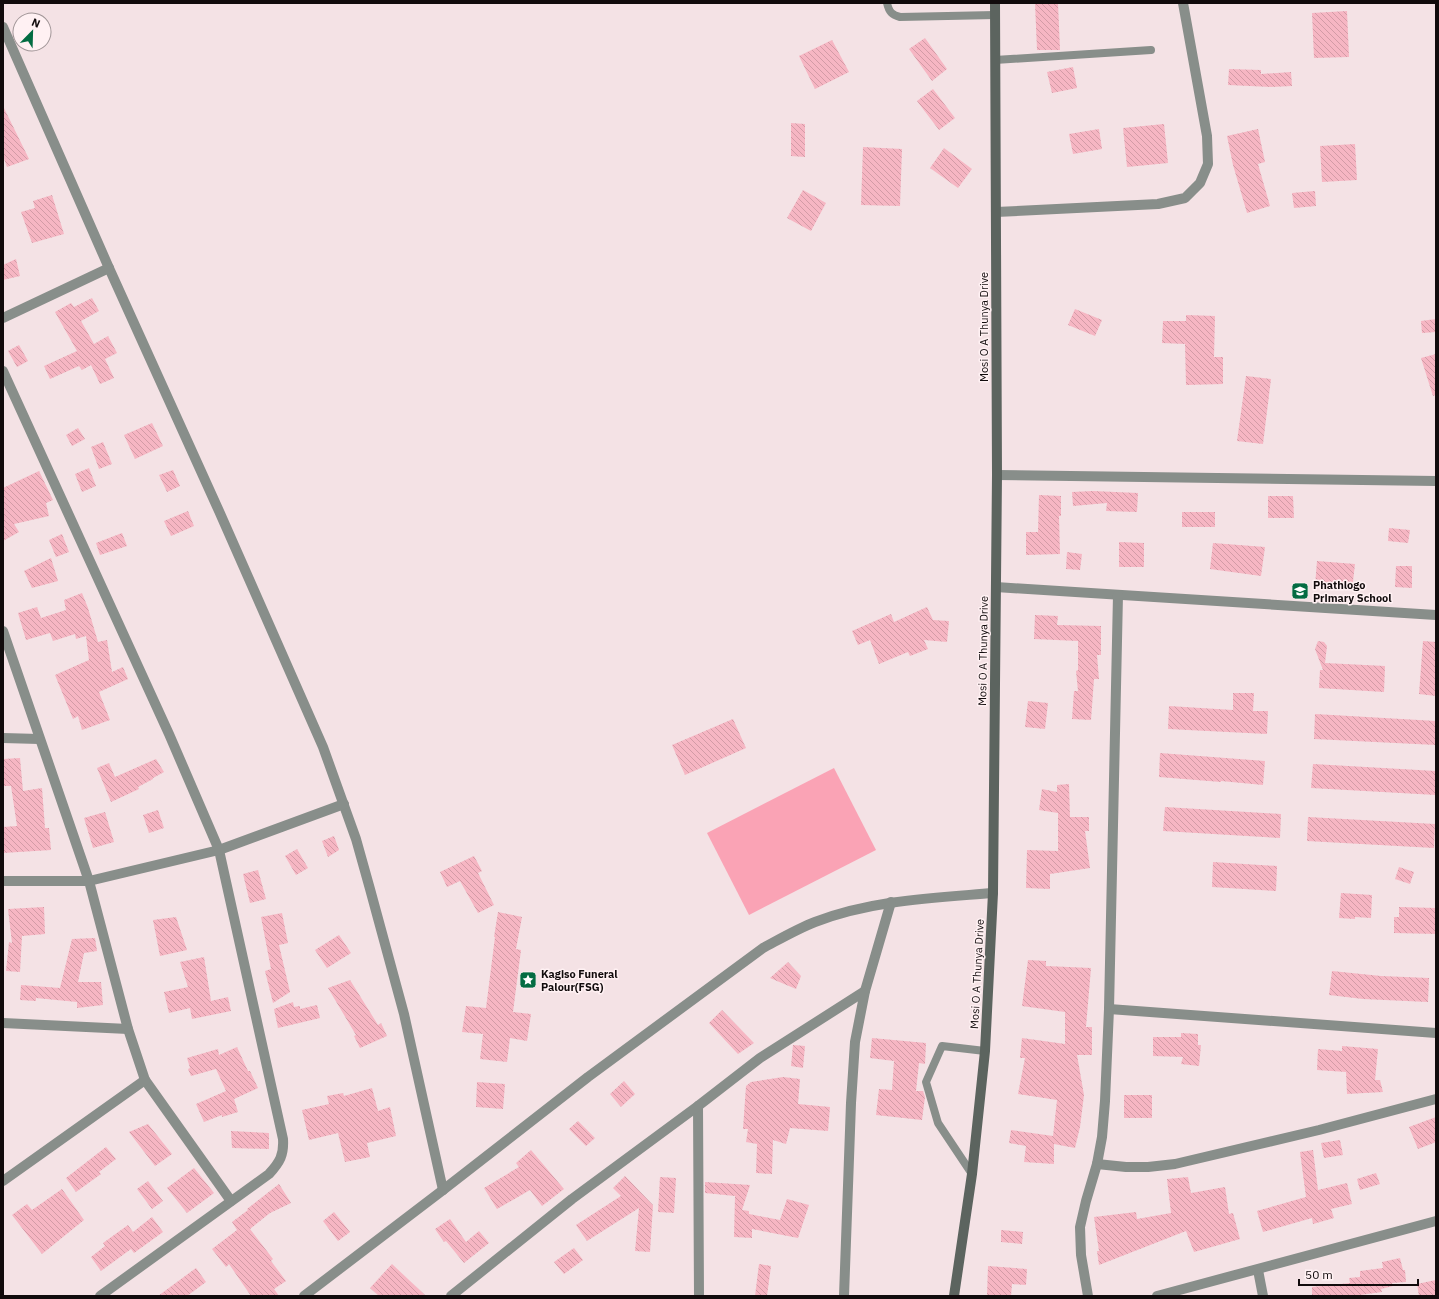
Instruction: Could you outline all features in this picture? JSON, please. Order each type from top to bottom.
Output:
[{"type":"street","name":"Mosi O A Thunya Drive","points":[[954,1296],[972,1174],[985,1051],[993,893],[997,475],[995,3]]},
{"type":"street","points":[[996,212],[1158,204],[1185,198],[1200,184],[1208,164],[1207,136],[1183,3]]},
{"type":"street","points":[[3,27],[323,747],[356,839],[404,1014],[443,1190]]},
{"type":"street","points":[[3,318],[109,268]]},
{"type":"street","points":[[3,371],[220,850],[283,1139],[282,1156],[272,1170],[100,1296]]},
{"type":"street","points":[[997,475],[1436,481]]},
{"type":"street","points":[[996,587],[1436,615]]},
{"type":"street","points":[[1088,1296],[1081,1255],[1080,1227],[1097,1164],[1102,1137],[1105,1101],[1109,1009],[1118,595]]},
{"type":"street","points":[[3,631],[89,881],[128,1029],[145,1080],[231,1201]]},
{"type":"street","points":[[3,738],[39,739]]},
{"type":"street","points":[[3,881],[89,881],[220,850],[344,804]]},
{"type":"street","points":[[304,1296],[594,1072],[763,948],[790,933],[815,922],[863,907],[891,902],[993,893]]},
{"type":"street","points":[[844,1296],[851,1103],[855,1042],[865,991],[891,902]]},
{"type":"street","points":[[451,1296],[572,1199],[760,1058],[865,991]]},
{"type":"street","points":[[1109,1009],[1436,1033]]},
{"type":"street","points":[[3,1023],[128,1029]]},
{"type":"street","points":[[3,1181],[145,1080]]},
{"type":"street","points":[[1097,1164],[1126,1167],[1148,1167],[1175,1164],[1319,1130],[1436,1099]]},
{"type":"street","points":[[698,1106],[699,1296]]},
{"type":"street","points":[[1157,1296],[1436,1221]]},
{"type":"street","points":[[1258,1270],[1263,1296]]},
{"type":"lane","points":[[887,3],[888,10],[893,15],[900,17],[995,15]]},
{"type":"lane","points":[[995,60],[1151,50]]},
{"type":"lane","points":[[972,1174],[938,1124],[926,1082],[942,1046],[985,1051]]},
{"type":"shaded area","points":[[834,768],[876,850],[749,915],[707,833]]},
{"type":"building","points":[[1035,3],[1058,3],[1060,50],[1037,50]]},
{"type":"building","points":[[1347,11],[1349,57],[1314,58],[1312,13]]},
{"type":"building","points":[[925,38],[947,69],[932,81],[909,49]]},
{"type":"building","points":[[832,40],[849,72],[815,89],[799,56]]},
{"type":"building","points":[[1073,67],[1077,88],[1052,93],[1047,72]]},
{"type":"building","points":[[1229,69],[1261,70],[1261,74],[1291,72],[1292,86],[1271,87],[1228,85]]},
{"type":"building","points":[[933,89],[955,118],[939,130],[917,101]]},
{"type":"building","points":[[3,106],[29,159],[7,167],[3,156]]},
{"type":"building","points":[[791,123],[805,124],[805,157],[791,156]]},
{"type":"building","points":[[1164,124],[1168,163],[1127,167],[1123,128]]},
{"type":"building","points":[[1099,129],[1102,149],[1073,154],[1069,134]]},
{"type":"building","points":[[1258,129],[1265,162],[1258,164],[1270,206],[1247,213],[1233,165],[1227,136]]},
{"type":"building","points":[[1355,144],[1357,180],[1322,182],[1320,146]]},
{"type":"building","points":[[863,147],[902,149],[900,206],[861,205]]},
{"type":"building","points":[[944,148],[972,169],[958,188],[930,168]]},
{"type":"building","points":[[803,190],[826,203],[811,231],[787,218]]},
{"type":"building","points":[[1315,191],[1316,206],[1294,208],[1292,193]]},
{"type":"building","points":[[52,195],[64,234],[32,243],[21,212],[35,208],[33,201]]},
{"type":"building","points":[[16,259],[20,276],[3,280],[3,265]]},
{"type":"building","points":[[92,298],[99,311],[81,321],[94,344],[108,336],[117,353],[105,359],[114,378],[100,384],[91,365],[82,370],[79,366],[50,379],[44,366],[77,351],[55,312],[71,303],[74,307]]},
{"type":"building","points":[[1075,309],[1102,320],[1095,336],[1068,325]]},
{"type":"building","points":[[1186,315],[1215,316],[1214,357],[1223,357],[1223,384],[1186,385],[1185,344],[1162,343],[1163,321],[1186,321]]},
{"type":"building","points":[[1436,319],[1436,332],[1422,333],[1421,321]]},
{"type":"building","points":[[19,345],[28,361],[17,367],[8,351]]},
{"type":"building","points":[[1436,354],[1436,395],[1433,396],[1421,358]]},
{"type":"building","points":[[1246,376],[1271,379],[1263,444],[1237,441]]},
{"type":"building","points":[[152,423],[163,446],[135,459],[124,435]]},
{"type":"building","points":[[78,428],[85,439],[72,446],[66,435]]},
{"type":"building","points":[[103,442],[112,464],[99,469],[91,447]]},
{"type":"building","points":[[89,468],[96,486],[82,492],[75,474]]},
{"type":"building","points":[[173,470],[180,486],[167,492],[159,475]]},
{"type":"building","points":[[39,471],[53,500],[46,503],[49,516],[14,524],[19,532],[3,541],[3,488]]},
{"type":"building","points":[[1093,491],[1138,493],[1137,512],[1106,511],[1107,503],[1073,506],[1072,492]]},
{"type":"building","points":[[1039,495],[1061,496],[1061,516],[1059,516],[1060,554],[1026,555],[1026,532],[1038,532]]},
{"type":"building","points":[[1268,496],[1293,496],[1294,518],[1268,518]]},
{"type":"building","points":[[188,511],[194,526],[171,536],[164,521]]},
{"type":"building","points":[[1182,512],[1215,512],[1215,527],[1182,527]]},
{"type":"building","points":[[1389,528],[1410,530],[1408,543],[1388,541]]},
{"type":"building","points":[[122,533],[127,546],[100,555],[96,543]]},
{"type":"building","points":[[62,534],[69,552],[56,557],[49,540]]},
{"type":"building","points":[[1119,542],[1144,543],[1144,567],[1119,567]]},
{"type":"building","points":[[1213,543],[1265,547],[1261,576],[1210,569]]},
{"type":"building","points":[[1067,552],[1082,554],[1080,570],[1066,569]]},
{"type":"building","points":[[51,558],[58,581],[32,588],[24,571]]},
{"type":"building","points":[[1317,561],[1355,564],[1352,590],[1315,586]]},
{"type":"building","points":[[1396,566],[1412,566],[1412,588],[1395,587]]},
{"type":"building","points":[[82,593],[98,642],[107,640],[112,672],[123,667],[128,679],[99,692],[110,720],[82,730],[78,716],[73,719],[55,675],[89,660],[86,636],[76,639],[75,634],[53,641],[50,633],[26,640],[18,613],[37,607],[41,618],[66,610],[64,600]]},
{"type":"building","points":[[927,607],[933,620],[949,621],[947,642],[924,640],[928,649],[910,656],[908,652],[879,664],[870,640],[858,645],[852,631],[891,614],[894,622]]},
{"type":"building","points":[[1035,615],[1058,616],[1057,625],[1101,626],[1101,655],[1097,655],[1099,679],[1094,679],[1091,720],[1072,719],[1074,691],[1078,691],[1076,671],[1078,670],[1078,641],[1034,639]]},
{"type":"building","points":[[1318,641],[1324,642],[1327,646],[1325,663],[1385,666],[1384,692],[1319,688],[1320,670],[1323,670],[1315,649]]},
{"type":"building","points":[[1423,641],[1436,642],[1436,696],[1419,694]]},
{"type":"building","points":[[1233,693],[1254,693],[1253,711],[1268,711],[1267,734],[1168,729],[1169,706],[1233,710]]},
{"type":"building","points":[[1028,701],[1048,703],[1045,729],[1025,727]]},
{"type":"building","points":[[1315,714],[1436,721],[1436,745],[1314,739]]},
{"type":"building","points":[[733,719],[746,748],[685,775],[672,745]]},
{"type":"building","points":[[1160,753],[1265,761],[1263,785],[1159,777]]},
{"type":"building","points":[[20,758],[23,791],[42,788],[45,828],[49,828],[51,850],[3,853],[3,827],[17,826],[11,786],[3,786],[3,759]]},
{"type":"building","points":[[156,759],[164,772],[138,787],[139,789],[111,802],[97,768],[109,763],[115,777]]},
{"type":"building","points":[[1313,764],[1436,771],[1436,795],[1311,788]]},
{"type":"building","points":[[1069,784],[1070,817],[1089,817],[1089,831],[1085,831],[1090,868],[1050,874],[1050,889],[1026,888],[1027,850],[1058,851],[1058,813],[1039,810],[1042,789],[1057,792],[1057,785]]},
{"type":"building","points":[[1165,807],[1281,814],[1280,838],[1163,831]]},
{"type":"building","points":[[158,810],[164,828],[149,833],[143,815]]},
{"type":"building","points":[[105,812],[114,842],[93,848],[84,818]]},
{"type":"building","points":[[1308,817],[1435,824],[1434,848],[1307,841]]},
{"type":"building","points":[[334,836],[339,850],[328,857],[322,841]]},
{"type":"building","points":[[297,849],[308,868],[296,875],[285,856]]},
{"type":"building","points":[[474,856],[482,871],[478,873],[494,905],[478,913],[460,881],[447,887],[440,872]]},
{"type":"building","points":[[1213,862],[1277,866],[1276,891],[1212,887]]},
{"type":"building","points":[[1399,867],[1414,872],[1410,884],[1395,879]]},
{"type":"building","points":[[258,870],[266,899],[250,903],[243,874]]},
{"type":"building","points":[[1341,893],[1372,895],[1371,918],[1339,918]]},
{"type":"building","points":[[44,907],[45,934],[22,936],[20,972],[6,971],[9,942],[12,943],[8,909]]},
{"type":"building","points":[[1399,907],[1436,908],[1436,934],[1394,933],[1394,917],[1399,917]]},
{"type":"building","points":[[498,912],[522,917],[516,949],[521,950],[513,1012],[531,1014],[527,1041],[510,1038],[507,1062],[480,1059],[483,1034],[462,1032],[466,1006],[486,1008]]},
{"type":"building","points":[[282,913],[288,943],[279,945],[290,992],[273,1003],[265,971],[271,969],[261,917]]},
{"type":"building","points":[[176,917],[187,950],[160,956],[153,920]]},
{"type":"building","points":[[339,935],[351,953],[327,968],[315,950]]},
{"type":"building","points":[[95,938],[97,951],[84,953],[78,982],[101,982],[103,1005],[77,1008],[77,1002],[36,998],[36,1001],[20,1000],[21,985],[60,988],[72,939]]},
{"type":"building","points":[[204,957],[211,1001],[228,997],[231,1011],[192,1019],[190,1008],[169,1013],[164,992],[188,987],[180,962]]},
{"type":"building","points":[[1028,960],[1046,961],[1046,966],[1091,968],[1086,1027],[1092,1027],[1092,1055],[1077,1055],[1084,1095],[1080,1127],[1075,1148],[1054,1144],[1054,1164],[1024,1162],[1026,1146],[1009,1143],[1011,1130],[1053,1136],[1057,1100],[1018,1094],[1025,1058],[1020,1058],[1022,1038],[1065,1044],[1065,1012],[1022,1006]]},
{"type":"building","points":[[788,962],[801,976],[796,989],[770,978]]},
{"type":"building","points":[[1332,971],[1381,976],[1429,978],[1428,1002],[1363,999],[1329,995]]},
{"type":"building","points":[[350,980],[378,1025],[381,1023],[387,1036],[360,1048],[354,1036],[356,1035],[328,988]]},
{"type":"building","points":[[293,1002],[294,1007],[300,1006],[300,1009],[317,1005],[320,1018],[278,1028],[274,1009]]},
{"type":"building","points":[[722,1010],[754,1043],[738,1054],[709,1023]]},
{"type":"building","points":[[1181,1033],[1198,1034],[1198,1045],[1201,1045],[1199,1066],[1181,1064],[1183,1057],[1153,1056],[1153,1037],[1181,1037]]},
{"type":"building","points":[[872,1038],[926,1043],[925,1064],[919,1063],[916,1091],[923,1091],[925,1097],[922,1120],[876,1115],[879,1089],[892,1090],[894,1061],[870,1058]]},
{"type":"building","points":[[793,1045],[805,1046],[803,1068],[791,1066]]},
{"type":"building","points":[[1342,1046],[1378,1049],[1375,1080],[1380,1080],[1383,1092],[1347,1094],[1346,1072],[1317,1070],[1318,1049],[1342,1051]]},
{"type":"building","points":[[237,1047],[258,1088],[234,1099],[238,1112],[222,1117],[222,1115],[204,1122],[196,1104],[226,1091],[216,1069],[191,1076],[188,1069],[190,1068],[187,1058],[218,1049],[219,1055]]},
{"type":"building","points":[[783,1077],[800,1079],[798,1104],[830,1107],[828,1131],[790,1128],[786,1144],[773,1140],[772,1174],[756,1173],[757,1144],[746,1142],[748,1129],[743,1129],[746,1086],[751,1082]]},
{"type":"building","points":[[624,1081],[635,1094],[621,1107],[610,1094]]},
{"type":"building","points":[[477,1082],[505,1084],[503,1109],[476,1107]]},
{"type":"building","points":[[372,1088],[378,1111],[390,1107],[396,1136],[367,1143],[370,1157],[345,1162],[338,1133],[309,1140],[302,1110],[329,1104],[327,1096],[343,1093],[344,1096]]},
{"type":"building","points":[[1124,1095],[1152,1095],[1152,1118],[1124,1118]]},
{"type":"building","points":[[1436,1117],[1436,1142],[1418,1149],[1409,1127]]},
{"type":"building","points":[[578,1121],[595,1138],[586,1146],[569,1129]]},
{"type":"building","points":[[148,1124],[172,1154],[155,1166],[129,1132]]},
{"type":"building","points":[[231,1131],[269,1133],[269,1149],[232,1148]]},
{"type":"building","points":[[1340,1140],[1343,1155],[1324,1158],[1321,1143]]},
{"type":"building","points":[[106,1147],[116,1159],[99,1172],[101,1174],[76,1192],[66,1178]]},
{"type":"building","points":[[531,1150],[564,1189],[542,1206],[530,1190],[497,1209],[484,1188],[519,1167],[516,1163]]},
{"type":"building","points":[[1313,1150],[1318,1190],[1347,1183],[1352,1204],[1331,1209],[1334,1218],[1313,1224],[1312,1218],[1263,1232],[1257,1211],[1306,1197],[1300,1152]]},
{"type":"building","points":[[194,1168],[214,1193],[187,1213],[167,1188]]},
{"type":"building","points":[[1376,1173],[1380,1184],[1360,1190],[1357,1179]]},
{"type":"building","points":[[625,1176],[653,1205],[650,1252],[635,1251],[639,1208],[587,1241],[576,1225],[621,1196],[613,1188]]},
{"type":"building","points":[[660,1177],[676,1178],[674,1213],[658,1212]]},
{"type":"building","points":[[1188,1177],[1191,1193],[1225,1187],[1229,1214],[1233,1213],[1240,1239],[1194,1252],[1186,1231],[1099,1265],[1097,1251],[1099,1251],[1094,1217],[1136,1212],[1137,1219],[1171,1213],[1167,1179]]},
{"type":"building","points":[[148,1181],[163,1201],[152,1209],[137,1189]]},
{"type":"building","points":[[705,1182],[750,1185],[742,1210],[749,1211],[749,1214],[780,1220],[787,1199],[809,1205],[798,1238],[752,1229],[752,1238],[734,1237],[735,1196],[705,1193]]},
{"type":"building","points":[[279,1184],[291,1203],[270,1213],[250,1229],[273,1259],[271,1261],[286,1281],[274,1289],[279,1296],[251,1296],[229,1264],[226,1267],[212,1249],[237,1230],[232,1222]]},
{"type":"building","points":[[62,1189],[84,1220],[42,1254],[12,1215],[27,1204],[32,1210]]},
{"type":"building","points":[[334,1212],[350,1232],[338,1241],[323,1221]]},
{"type":"building","points":[[152,1217],[163,1232],[134,1253],[131,1249],[101,1271],[91,1257],[105,1246],[103,1243],[128,1225],[133,1232]]},
{"type":"building","points":[[450,1219],[466,1242],[479,1231],[489,1243],[464,1263],[446,1241],[444,1242],[435,1229]]},
{"type":"building","points":[[1001,1230],[1023,1232],[1022,1244],[1001,1242]]},
{"type":"building","points":[[574,1248],[583,1260],[564,1274],[554,1262]]},
{"type":"building","points":[[1400,1258],[1403,1270],[1405,1270],[1406,1282],[1392,1283],[1393,1286],[1381,1289],[1382,1292],[1360,1296],[1312,1296],[1312,1287],[1350,1283],[1349,1278],[1360,1277],[1360,1271],[1383,1268],[1382,1262]]},
{"type":"building","points":[[392,1264],[426,1296],[379,1296],[370,1288]]},
{"type":"building","points":[[759,1264],[771,1266],[767,1296],[755,1296]]},
{"type":"building","points":[[988,1266],[1027,1269],[1026,1285],[1012,1284],[1011,1296],[987,1296]]},
{"type":"building","points":[[196,1268],[206,1282],[187,1296],[158,1296]]},
{"type":"building","points":[[1436,1280],[1436,1296],[1419,1296],[1417,1284]]},
{"type":"place","name":"Phathlogo Primary School","points":[[1300,591]]},
{"type":"place","name":"Kagiso Funeral Palour(FSG)","points":[[528,980]]}]
